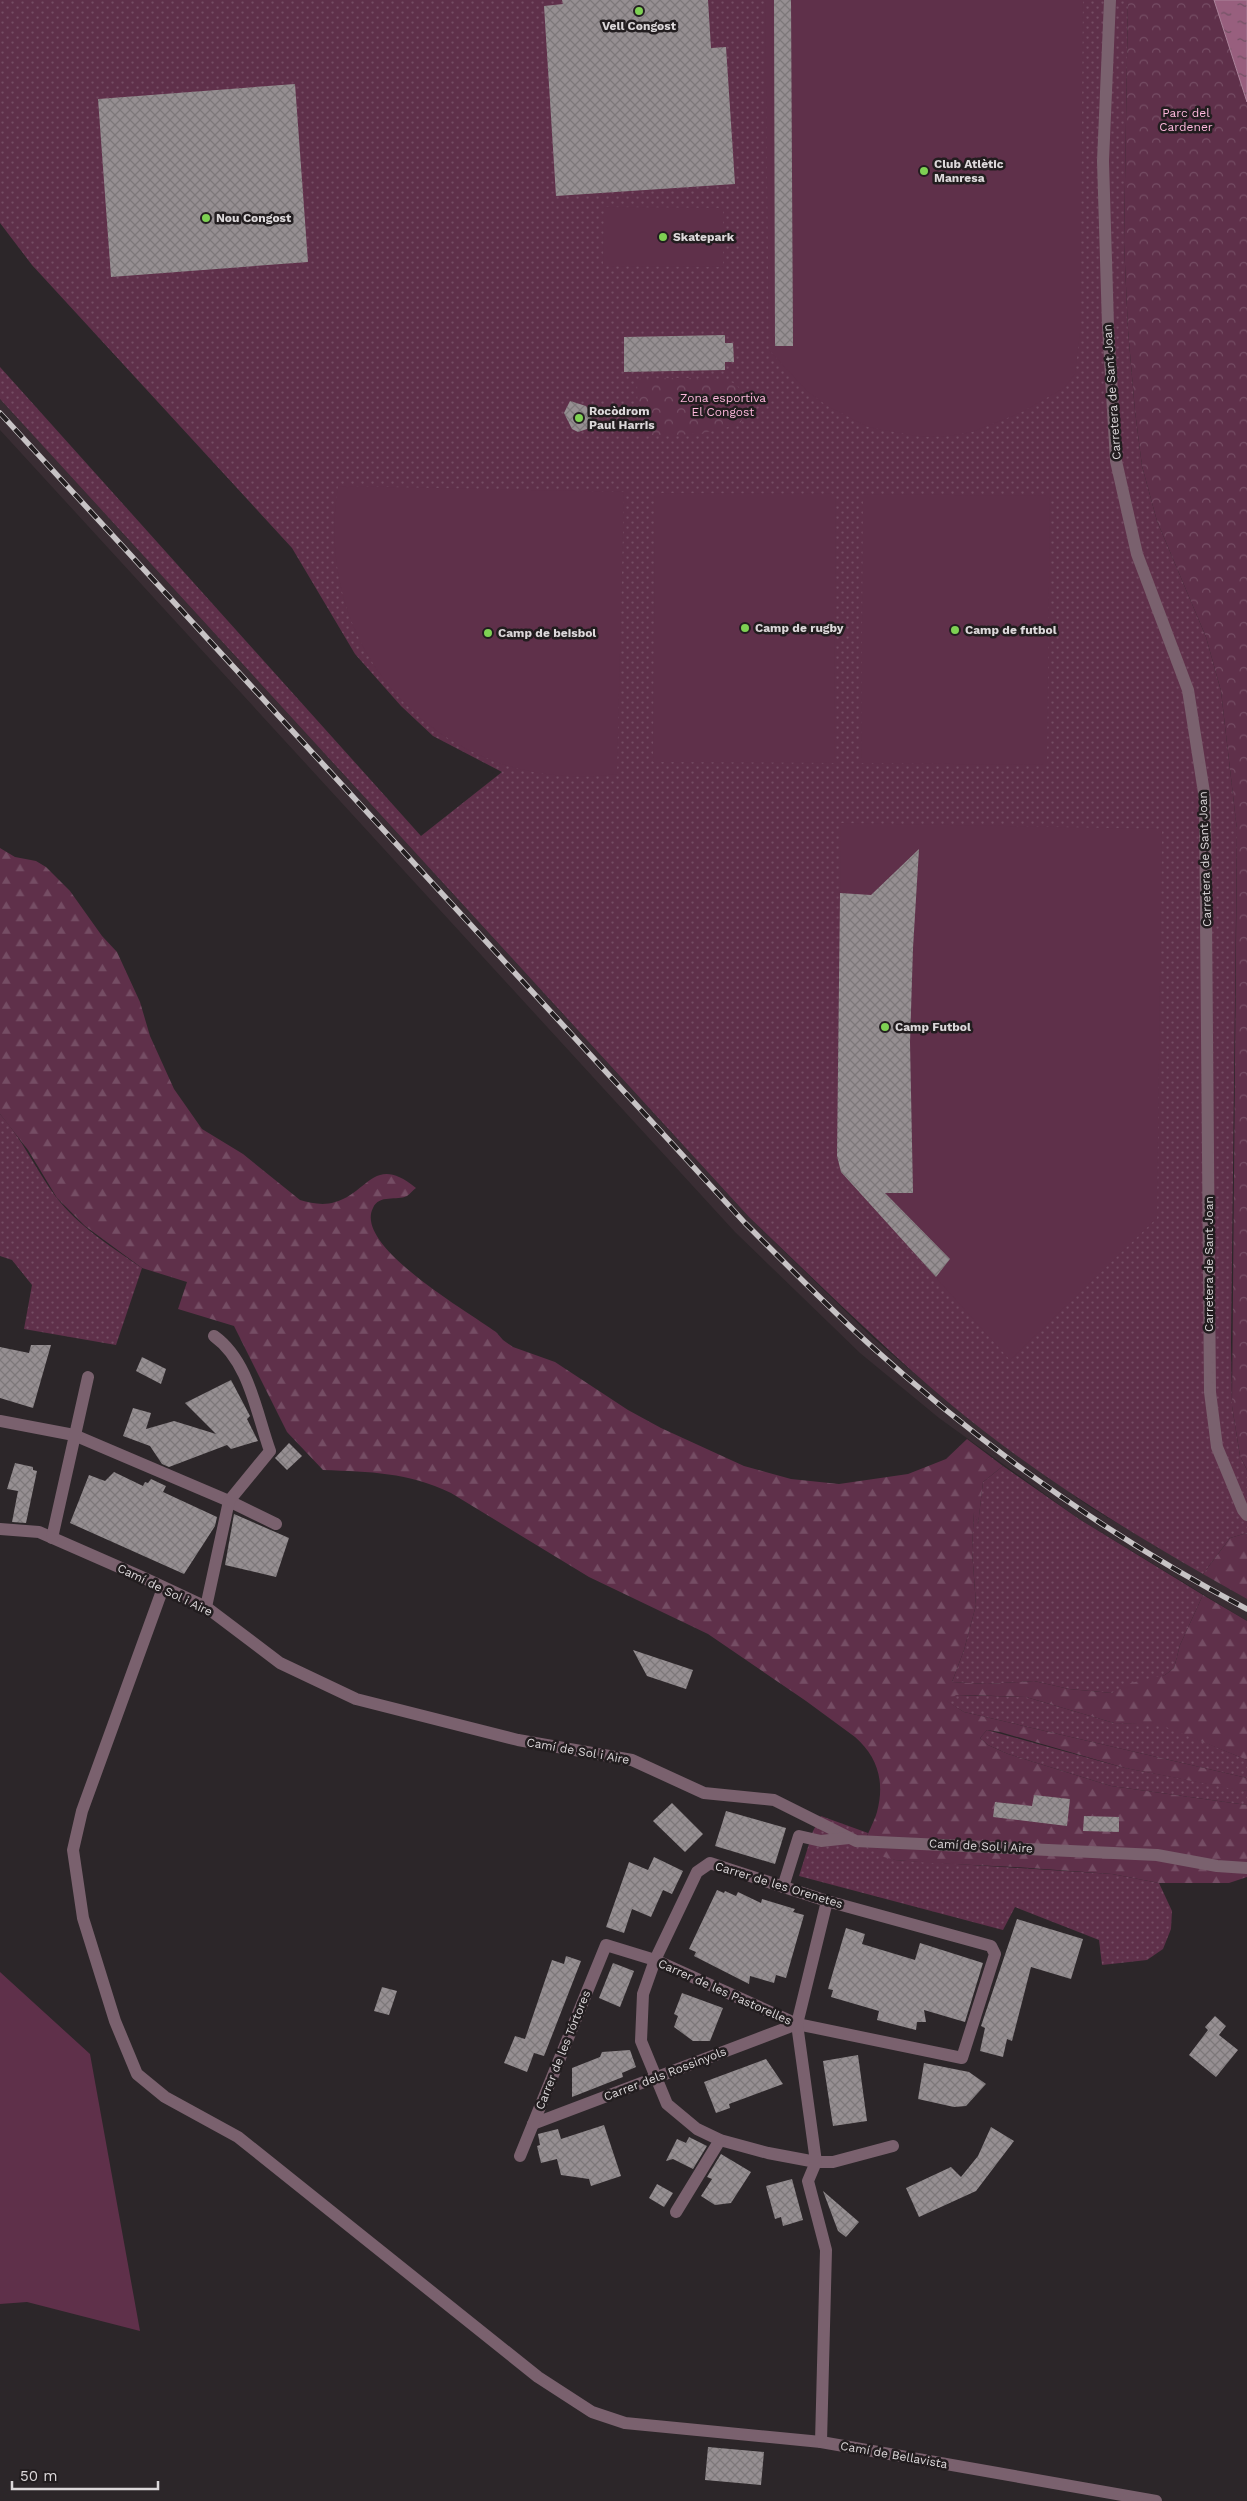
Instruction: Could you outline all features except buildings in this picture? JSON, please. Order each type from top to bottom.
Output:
[{"type":"street","name":"Carretera de Sant Joan","points":[[1110,0],[1103,161],[1108,326],[1116,461],[1136,554],[1188,690],[1205,799],[1210,1392],[1217,1447],[1243,1510],[1247,1515]]},
{"type":"street","points":[[206,1607],[229,1501],[270,1451],[240,1365],[228,1346],[214,1336]]},
{"type":"street","points":[[52,1538],[88,1377]]},
{"type":"street","points":[[0,1421],[74,1435],[229,1501],[276,1524]]},
{"type":"street","name":"Camí de Sol i Aire","points":[[0,1529],[39,1532],[206,1607],[280,1662],[356,1698],[518,1740],[632,1760],[704,1793],[774,1800],[856,1841],[1157,1855],[1217,1866],[1247,1868]]},
{"type":"street","name":"Camí de Bellavista","points":[[164,1588],[82,1811],[73,1850],[83,1918],[115,2021],[137,2074],[165,2097],[238,2137],[538,2377],[592,2412],[625,2423],[821,2442],[1156,2501]]},
{"type":"street","points":[[783,1887],[799,1836],[821,1841],[849,1838]]},
{"type":"street","name":"Carrer de les Orenetes","points":[[893,2146],[833,2162],[816,2162],[768,2153],[720,2140],[697,2129],[667,2104],[641,2041],[644,1994],[655,1960],[697,1872],[710,1863],[827,1901],[991,1946],[995,1954],[962,2058]]},
{"type":"street","points":[[821,2442],[826,2250],[808,2181],[816,2162],[797,2024],[827,1901]]},
{"type":"street","name":"Carrer de les Pastorelles","points":[[606,1945],[655,1960],[797,2024],[962,2058]]},
{"type":"street","name":"Carrer de les Tórtores","points":[[520,2156],[606,1945]]},
{"type":"street","name":"Carrer dels Rossinyols","points":[[533,2124],[797,2024]]},
{"type":"street","points":[[676,2212],[720,2140]]},
{"type":"shaded area","points":[[0,399],[749,1217],[872,1337],[950,1404],[1090,1507],[1247,1599],[1247,1621],[1079,1519],[939,1418],[860,1353],[735,1232],[0,430]]},
{"type":"green space","name":"Zona esportiva El Congost","points":[[0,0],[1128,0],[1124,242],[1128,330],[1142,466],[1157,521],[1206,637],[1221,691],[1237,830],[1231,1343],[1232,1406],[1240,1456],[1247,1470],[1247,1533],[1230,1538],[1203,1574],[1072,1494],[979,1427],[898,1358],[749,1217],[0,399],[0,367],[421,836],[502,772],[433,736],[401,706],[355,654],[292,548],[32,265],[0,223]]},
{"type":"green space","name":"Club Atlètic Manresa","points":[[765,0],[1083,0],[1080,333],[1075,374],[1064,388],[1020,413],[972,432],[949,436],[922,437],[868,427],[826,405],[807,391],[769,350]]},
{"type":"green space","name":"Parc del Cardener","points":[[1128,0],[1214,0],[1247,102],[1247,1470],[1240,1456],[1232,1406],[1237,830],[1221,691],[1206,637],[1157,521],[1142,466],[1128,330],[1124,242]]},
{"type":"green space","name":"Skatepark","points":[[604,207],[723,208],[723,267],[603,266]]},
{"type":"green space","points":[[703,378],[727,381],[735,384],[739,389],[747,408],[741,422],[729,427],[703,433],[638,435],[637,379]]},
{"type":"green space","name":"Camp de beisbol","points":[[338,486],[624,492],[617,774],[555,775],[498,762],[447,738],[403,702],[369,657],[346,606],[335,548]]},
{"type":"green space","name":"Camp de rugby","points":[[655,493],[836,494],[834,763],[653,762]]},
{"type":"green space","name":"Camp de futbol","points":[[863,494],[1050,496],[1047,765],[861,763]]},
{"type":"green space","points":[[841,823],[1162,829],[1157,1218],[1010,1360],[841,1172],[837,1156]]},
{"type":"green space","points":[[0,848],[15,857],[36,861],[46,867],[70,891],[102,936],[117,952],[140,1002],[150,1036],[174,1089],[202,1129],[243,1154],[300,1200],[322,1204],[331,1203],[356,1191],[372,1178],[390,1174],[402,1178],[416,1188],[407,1196],[379,1201],[373,1208],[371,1223],[380,1241],[396,1259],[417,1277],[496,1332],[513,1347],[555,1362],[628,1410],[661,1428],[744,1466],[791,1479],[839,1484],[908,1474],[946,1459],[967,1439],[1003,1466],[983,1482],[978,1525],[974,1512],[972,1550],[976,1605],[964,1650],[952,1682],[987,1684],[1034,1681],[1069,1689],[1112,1693],[1131,1683],[1165,1675],[1174,1668],[1180,1645],[1203,1595],[1247,1621],[1247,1760],[1161,1725],[1114,1723],[1026,1697],[956,1695],[947,1701],[964,1712],[1247,1778],[1247,1791],[1238,1790],[1125,1768],[1000,1732],[987,1730],[980,1738],[988,1745],[1008,1754],[1111,1786],[1247,1805],[1247,1877],[1229,1883],[1159,1883],[1112,1874],[930,1863],[895,1860],[884,1857],[864,1845],[876,1816],[879,1801],[880,1780],[874,1762],[863,1745],[855,1737],[806,1701],[708,1634],[589,1577],[451,1493],[419,1481],[388,1474],[323,1470],[287,1432],[234,1326],[178,1309],[187,1282],[142,1268],[85,1226],[57,1198],[28,1150],[0,1114]]},
{"type":"green space","points":[[0,1114],[16,1134],[49,1187],[65,1208],[96,1236],[142,1268],[116,1345],[24,1329],[32,1285],[12,1260],[0,1256]]},
{"type":"green space","points":[[1003,1466],[1079,1519],[1203,1595],[1180,1645],[1174,1668],[1165,1675],[1112,1693],[1069,1689],[1034,1681],[987,1684],[952,1682],[964,1650],[976,1605],[972,1550],[974,1510],[978,1524],[983,1482]]},
{"type":"green space","points":[[1247,1533],[1247,1599],[1203,1574],[1230,1538]]},
{"type":"green space","points":[[955,1695],[1026,1697],[1114,1723],[1161,1724],[1247,1760],[1247,1778],[964,1712],[946,1701]]},
{"type":"green space","points":[[987,1730],[1125,1768],[1247,1791],[1247,1805],[1111,1786],[1008,1754],[988,1745],[980,1738]]},
{"type":"green space","points":[[821,1816],[868,1833],[864,1845],[895,1860],[1112,1874],[1159,1883],[1172,1911],[1171,1929],[1163,1949],[1147,1960],[1102,1965],[1099,1940],[1015,1907],[1003,1930],[799,1876],[813,1831]]},
{"type":"green space","points":[[0,1972],[90,2054],[140,2331],[27,2302],[0,2304]]},
{"type":"water","points":[[1214,0],[1247,0],[1247,102]]},
{"type":"railway","points":[[0,413],[745,1223],[838,1315],[913,1383],[1003,1455],[1050,1489],[1147,1552],[1247,1609]]},
{"type":"place","name":"Vell Congost","points":[[639,11]]},
{"type":"place","name":"Club Atlètic Manresa","points":[[924,171]]},
{"type":"place","name":"Nou Congost","points":[[206,218]]},
{"type":"place","name":"Skatepark","points":[[663,237]]},
{"type":"place","name":"Rocòdrom Paul Harris","points":[[579,418]]},
{"type":"place","name":"Camp de rugby","points":[[745,628]]},
{"type":"place","name":"Camp de futbol","points":[[955,630]]},
{"type":"place","name":"Camp de beisbol","points":[[488,633]]},
{"type":"place","name":"Camp Futbol","points":[[885,1027]]}]
